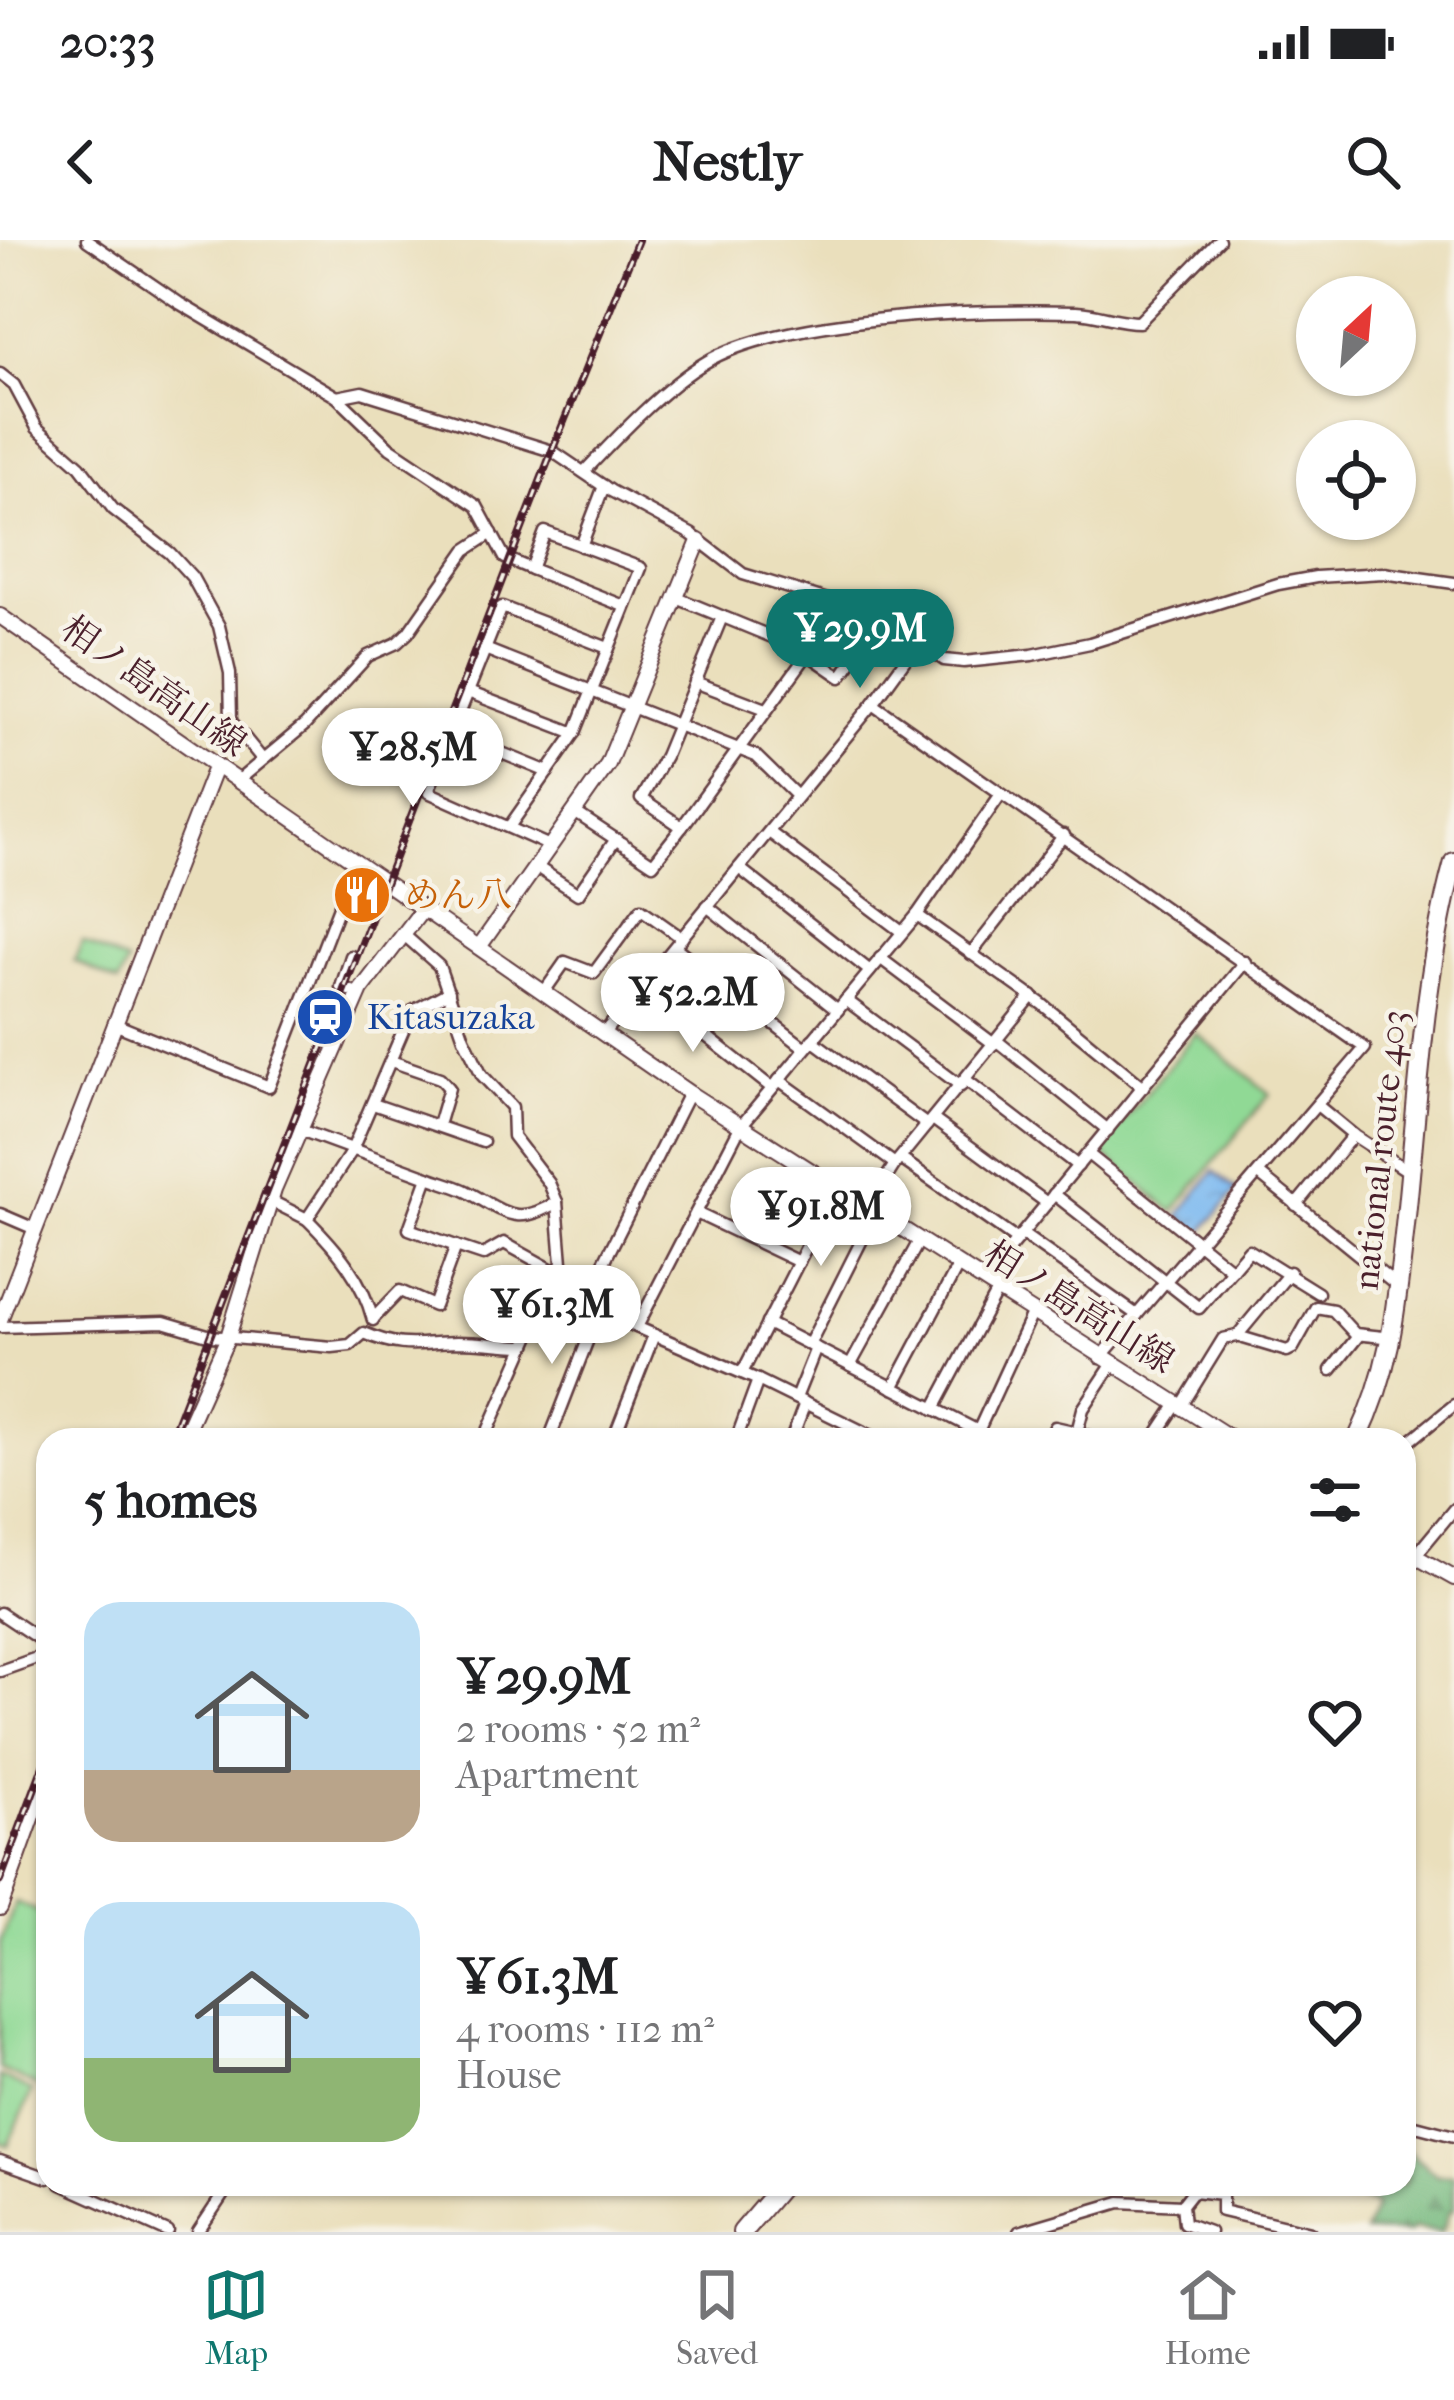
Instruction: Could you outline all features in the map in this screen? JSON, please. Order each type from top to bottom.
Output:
[{"type":"highway","name":"national route 403","points":[[1363,1428],[1393,1338],[1433,966],[1454,862]]},
{"type":"highway","points":[[742,2232],[773,2196]]},
{"type":"street","points":[[87,240],[179,303],[337,397],[390,448],[477,506],[505,558],[625,606]]},
{"type":"street","points":[[584,472],[695,369],[727,351],[799,332],[879,321],[1079,312],[1139,322],[1219,240]]},
{"type":"street","points":[[0,374],[14,385],[37,428],[80,466],[113,509],[192,577],[219,626],[230,673],[231,721],[262,759]]},
{"type":"street","points":[[337,397],[362,392],[538,445],[699,541],[743,574],[883,617],[944,660],[964,662],[1090,643],[1278,584],[1316,577],[1382,574],[1454,583]]},
{"type":"street","points":[[581,546],[604,486]]},
{"type":"street","points":[[508,827],[575,733],[641,568],[545,532],[531,568]]},
{"type":"street","points":[[239,780],[305,725],[368,656],[409,633],[466,550],[492,533]]},
{"type":"street","points":[[478,947],[608,764],[699,541]]},
{"type":"street","points":[[676,598],[799,648],[841,677],[883,617]]},
{"type":"street","points":[[550,845],[428,792],[502,607],[608,648]]},
{"type":"street","name":"相ノ島高山線","points":[[0,616],[688,1093],[1215,1428]]},
{"type":"street","points":[[682,827],[640,800],[678,726],[722,617]]},
{"type":"street","points":[[603,1034],[873,704],[918,642]]},
{"type":"street","points":[[485,649],[756,756],[797,796]]},
{"type":"street","points":[[576,813],[652,864],[807,655]]},
{"type":"street","points":[[695,682],[766,709]]},
{"type":"street","points":[[468,692],[575,733]]},
{"type":"street","points":[[873,704],[1365,1048],[1137,1315],[1106,1361],[1078,1428]]},
{"type":"street","points":[[453,733],[548,772]]},
{"type":"street","points":[[216,766],[0,1324],[164,1322],[211,1336],[350,1345],[400,1291],[434,1306],[456,1246]]},
{"type":"street","points":[[637,1328],[740,1126],[917,915],[1001,794]]},
{"type":"street","points":[[769,832],[902,932]]},
{"type":"street","points":[[971,954],[1064,835]]},
{"type":"street","points":[[537,867],[578,894],[616,839]]},
{"type":"street","points":[[117,1025],[269,1087],[356,863]]},
{"type":"street","points":[[739,868],[870,971]]},
{"type":"street","points":[[707,906],[1078,1166]]},
{"type":"street","points":[[187,1428],[228,1337],[271,1201],[367,978],[423,909]]},
{"type":"street","points":[[544,992],[565,962],[594,973],[641,909],[809,1044],[1051,1198],[1199,1308],[1249,1250],[1318,1293]]},
{"type":"street","points":[[917,915],[1032,996],[1142,1087]]},
{"type":"street","points":[[403,934],[439,966],[482,1075],[512,1107],[513,1136],[549,1183],[557,1202],[562,1246],[558,1273],[489,1428]]},
{"type":"street","points":[[351,956],[341,987],[360,994]]},
{"type":"street","points":[[880,958],[1108,1130]]},
{"type":"street","points":[[983,1281],[1246,962]]},
{"type":"street","points":[[643,986],[776,1084],[1137,1315]]},
{"type":"street","points":[[307,1219],[352,1149],[411,1012],[449,992]]},
{"type":"street","points":[[794,1428],[813,1347],[871,1211],[898,1161],[1032,996]]},
{"type":"street","points":[[391,1060],[440,1078],[448,1088],[439,1126]]},
{"type":"street","points":[[584,1304],[688,1093]]},
{"type":"street","points":[[373,1104],[483,1142]]},
{"type":"street","points":[[1317,1105],[1411,1173]]},
{"type":"street","points":[[303,1130],[466,1191],[490,1208],[518,1216],[535,1216],[557,1202]]},
{"type":"street","points":[[1296,1205],[1353,1135]]},
{"type":"street","points":[[1088,1154],[1232,1270]]},
{"type":"street","points":[[1259,1174],[1397,1286]]},
{"type":"street","points":[[428,1177],[409,1228],[482,1255],[504,1244],[558,1273]]},
{"type":"street","points":[[742,1373],[836,1189]]},
{"type":"street","points":[[271,1201],[307,1219],[338,1250],[360,1282],[373,1318]]},
{"type":"street","points":[[696,1213],[799,1262]]},
{"type":"street","points":[[0,1214],[35,1229]]},
{"type":"street","points":[[850,1366],[919,1241]]},
{"type":"street","points":[[893,1388],[958,1266]]},
{"type":"street","points":[[1237,1336],[1290,1272]]},
{"type":"street","points":[[549,1289],[856,1428]]},
{"type":"street","points":[[934,1409],[997,1291]]},
{"type":"street","points":[[1162,1428],[1222,1339],[1237,1336],[1286,1352],[1293,1348],[1309,1314],[1324,1306],[1359,1335],[1393,1338]]},
{"type":"street","points":[[554,1428],[599,1311]]},
{"type":"street","points":[[980,1428],[1032,1314]]},
{"type":"street","points":[[767,1323],[964,1428]]},
{"type":"street","points":[[364,1333],[407,1346],[451,1342],[523,1346]]},
{"type":"street","points":[[618,1428],[654,1335]]},
{"type":"street","points":[[1331,1371],[1359,1335]]},
{"type":"street","points":[[740,1428],[758,1380]]},
{"type":"street","points":[[1416,1437],[1453,1408]]},
{"type":"street","points":[[1416,1546],[1454,1509]]},
{"type":"street","points":[[1416,1557],[1454,1578]]},
{"type":"street","points":[[0,1612],[36,1640]]},
{"type":"street","points":[[0,1671],[36,1655]]},
{"type":"street","points":[[0,1908],[36,1808]]},
{"type":"street","points":[[1416,2126],[1454,2136]]},
{"type":"street","points":[[0,2161],[36,2174]]},
{"type":"street","points":[[88,2196],[168,2232]]},
{"type":"street","points":[[198,2232],[222,2196]]},
{"type":"street","points":[[1189,2196],[1182,2205],[1182,2228],[1209,2232]]},
{"type":"street","points":[[1222,2196],[1222,2211],[1311,2232]]},
{"type":"street","points":[[1019,2232],[1120,2202],[1182,2205]]},
{"type":"green space","points":[[83,942],[127,963],[118,983],[74,961]]},
{"type":"green space","points":[[1196,1033],[1270,1094],[1173,1212],[1099,1151]]},
{"type":"green space","points":[[16,1902],[36,1911],[36,2086],[0,2069],[0,1943]]},
{"type":"green space","points":[[0,2076],[32,2091],[8,2145],[0,2142]]},
{"type":"green space","points":[[1416,2158],[1437,2176],[1454,2175],[1454,2210],[1442,2232],[1413,2228],[1411,2232],[1365,2232],[1375,2205],[1350,2196],[1416,2196]]},
{"type":"water","points":[[1214,1171],[1237,1190],[1200,1234],[1178,1216]]},
{"type":"railway","points":[[175,1428],[638,240]]},
{"type":"railway","points":[[0,1881],[36,1785]]},
{"type":"place","name":"めん八","points":[[362,895]]},
{"type":"place","name":"Kitasuzaka","points":[[325,1017]]}]
